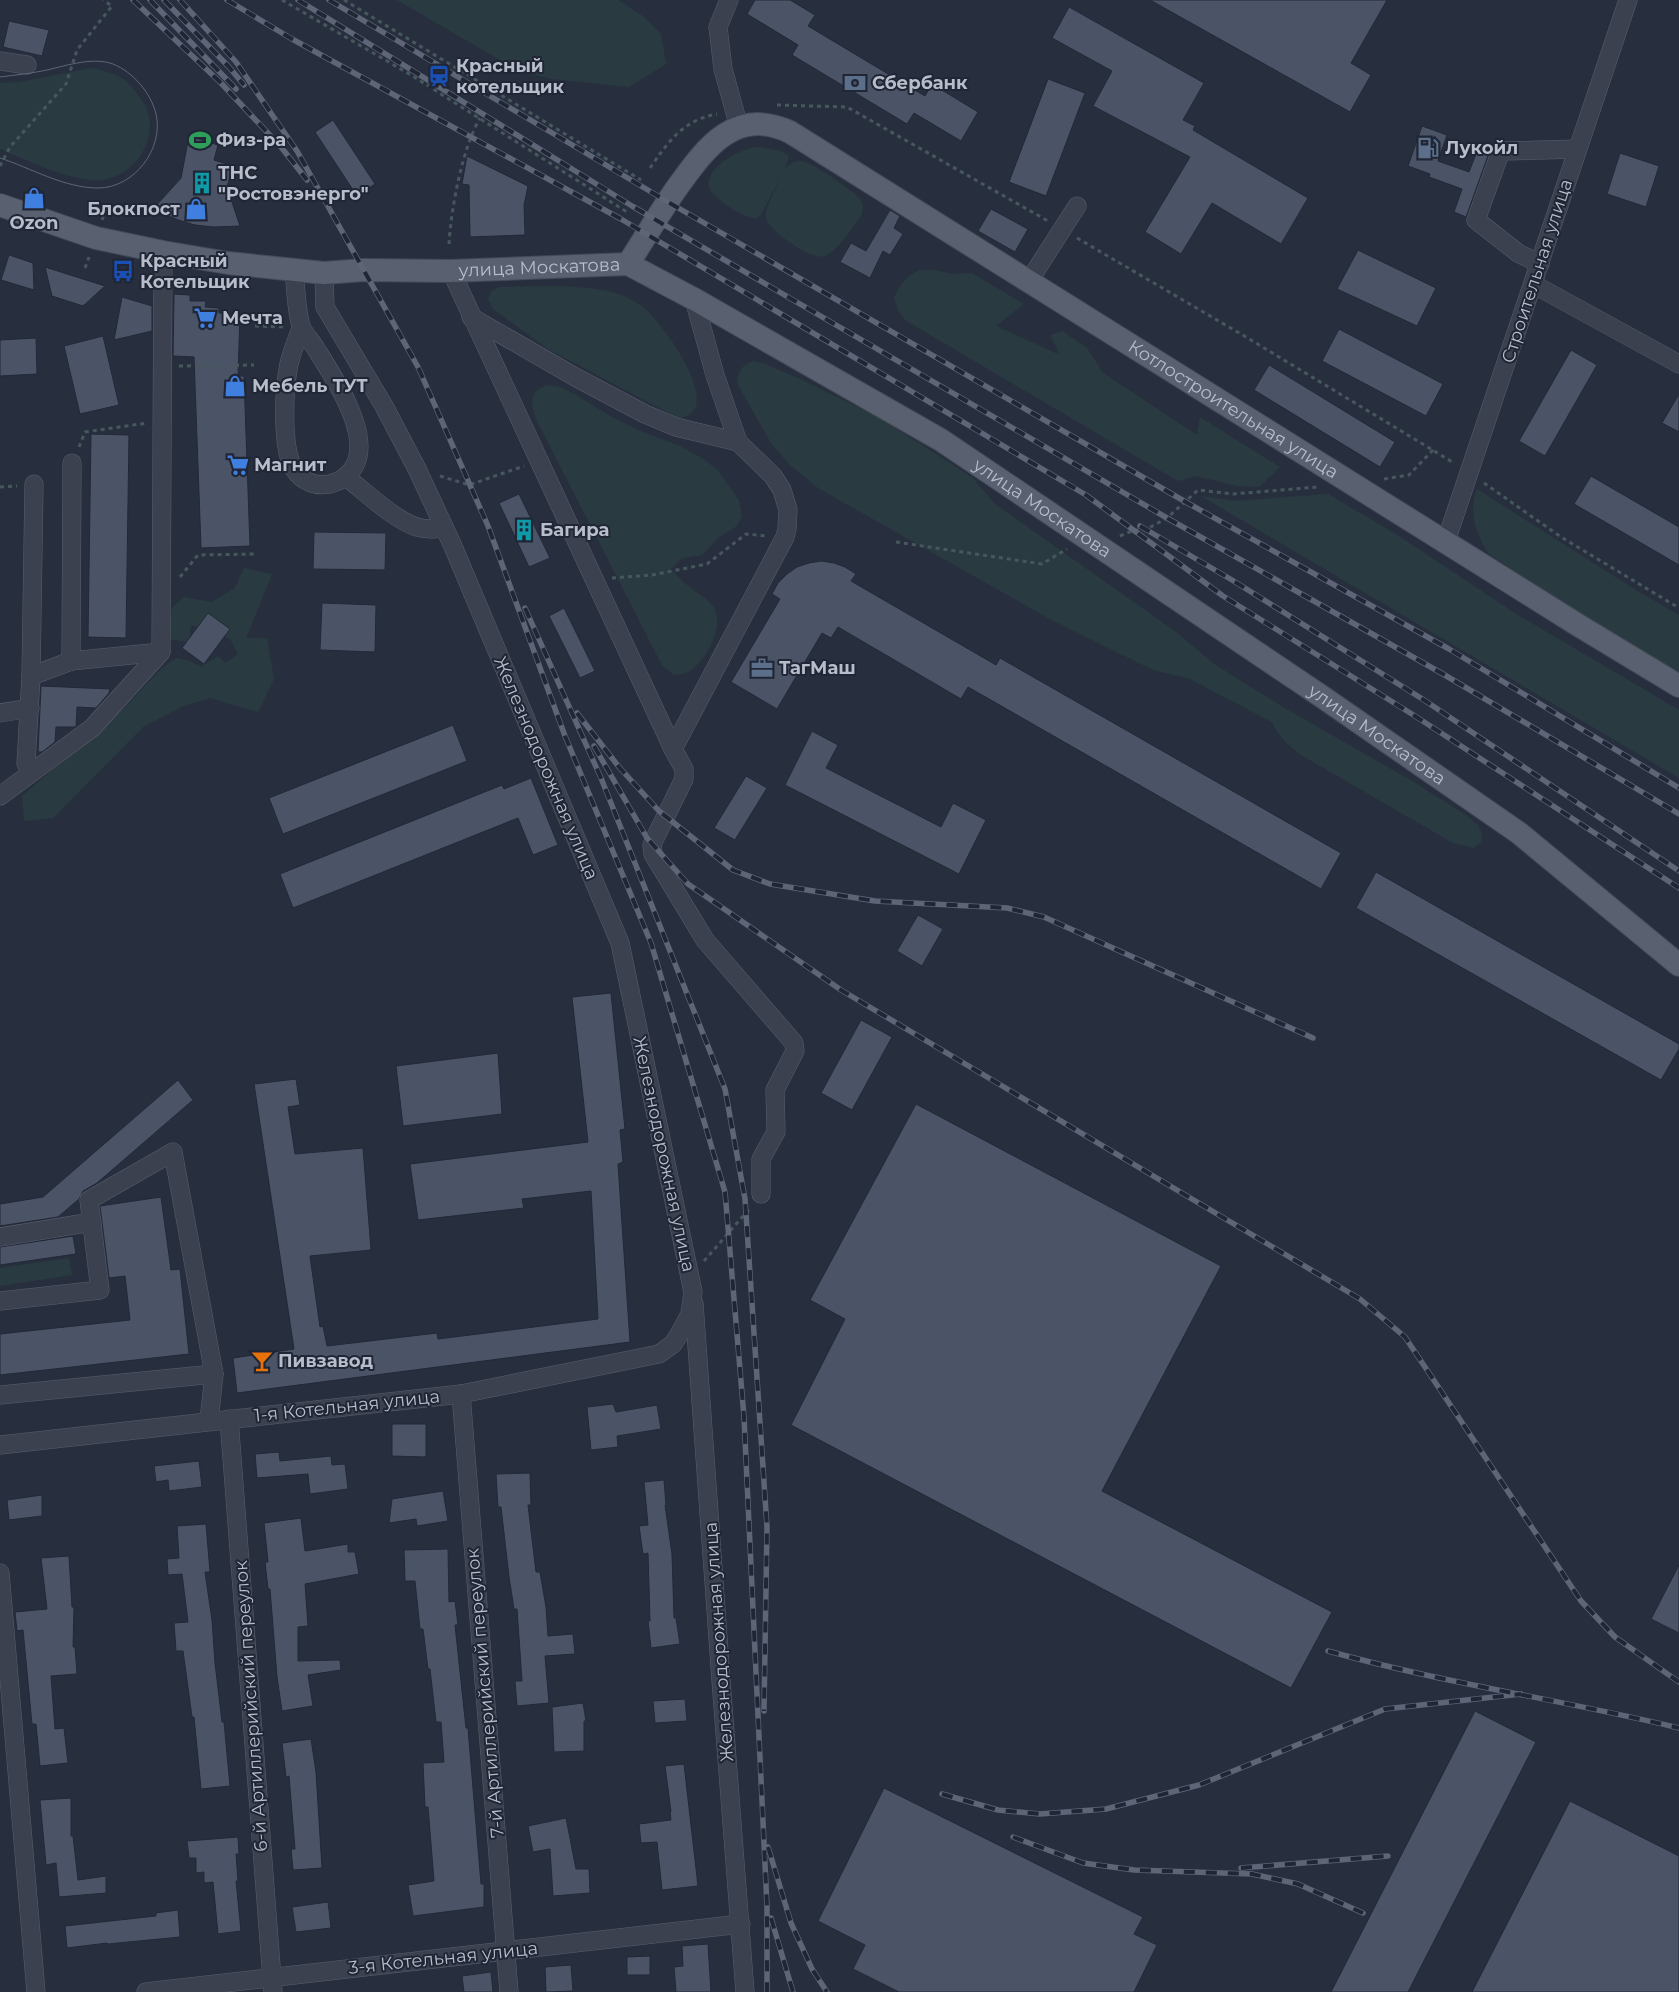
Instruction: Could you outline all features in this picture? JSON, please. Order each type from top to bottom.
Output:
[{"type":"main road","name":"Котлостроительная улица","points":[[739,127],[765,123],[790,132],[1578,625],[1679,686]]},
{"type":"main road","points":[[628,264],[668,202],[705,150],[725,133],[739,127]]},
{"type":"main road","name":"улица Москатова","points":[[0,205],[96,238],[228,263],[324,273],[364,270],[450,271],[628,264],[694,299],[941,440],[1519,833],[1679,965]]},
{"type":"street","points":[[729,0],[718,27],[724,70],[739,127]]},
{"type":"street","name":"Строительная улица","points":[[1446,541],[1628,0]]},
{"type":"street","points":[[0,61],[27,65]]},
{"type":"street","points":[[1540,264],[1518,253],[1476,220],[1500,153],[1504,151],[1578,149]]},
{"type":"street","points":[[1029,281],[1077,206]]},
{"type":"street","points":[[0,796],[92,728],[161,652],[163,252]]},
{"type":"street","points":[[294,270],[302,328],[344,399],[356,426],[359,444],[358,459],[353,469],[346,477],[324,486],[303,479],[295,471],[291,462],[285,426],[287,378],[292,352],[302,328]]},
{"type":"street","points":[[450,271],[593,580],[684,769],[684,779],[652,845],[653,854],[705,940],[794,1043],[795,1051],[775,1090],[776,1132],[761,1160],[761,1194]]},
{"type":"street","name":"Железнодорожная улица","points":[[324,273],[325,307],[384,406],[417,469],[444,528],[620,943],[694,1292],[745,1992]]},
{"type":"street","points":[[1533,284],[1679,364]]},
{"type":"street","points":[[673,749],[785,537],[788,510],[782,490],[773,476],[738,442],[718,384],[694,299]]},
{"type":"street","points":[[471,317],[577,378],[645,414],[676,427],[738,442]]},
{"type":"street","points":[[71,661],[72,464]]},
{"type":"street","points":[[346,477],[403,520],[416,527],[430,530],[444,528]]},
{"type":"street","points":[[26,764],[31,676],[34,484]]},
{"type":"street","points":[[31,676],[71,661],[161,652]]},
{"type":"street","points":[[0,714],[30,708]]},
{"type":"street","points":[[0,1301],[100,1290],[89,1200],[172,1152],[214,1374],[209,1422]]},
{"type":"street","points":[[0,1237],[92,1222]]},
{"type":"street","name":"Железнодорожная улица","points":[[681,1331],[690,1314],[694,1292]]},
{"type":"street","name":"1-я Котельная улица","points":[[0,1445],[461,1394],[659,1354],[673,1344],[681,1331]]},
{"type":"street","points":[[0,1395],[214,1374]]},
{"type":"street","name":"7-й Артиллерийский переулок","points":[[461,1394],[509,1992]]},
{"type":"street","name":"6-й Артиллерийский переулок","points":[[229,1419],[272,1985]]},
{"type":"street","points":[[0,1573],[36,1992]]},
{"type":"street","name":"3-я Котельная улица","points":[[146,1992],[272,1985],[506,1951],[741,1924]]},
{"type":"path","points":[[0,166],[10,147],[66,84],[77,50],[112,6],[104,0]]},
{"type":"path","points":[[282,0],[411,75],[627,212]]},
{"type":"path","points":[[344,0],[641,180]]},
{"type":"path","points":[[847,107],[1246,337],[1469,472],[1561,537],[1679,608]]},
{"type":"path","points":[[449,244],[464,156],[473,129],[480,118]]},
{"type":"path","points":[[650,168],[669,140]]},
{"type":"path","points":[[255,326],[302,328]]},
{"type":"path","points":[[162,366],[254,365]]},
{"type":"path","points":[[417,469],[469,485],[527,465]]},
{"type":"path","points":[[896,542],[1042,564],[1087,538],[1121,536],[1134,530],[1145,530],[1168,518],[1198,490]]},
{"type":"path","points":[[593,580],[652,575],[707,564],[746,534],[785,537]]},
{"type":"path","points":[[161,599],[198,555],[256,554]]},
{"type":"path","points":[[700,1265],[761,1194]]},
{"type":"shaded area","points":[[397,0],[618,0],[643,16],[661,34],[666,64],[629,87],[552,79],[519,71]]},
{"type":"shaded area","points":[[92,68],[123,79],[138,95],[147,110],[150,122],[146,146],[132,166],[110,178],[87,179],[62,174],[0,149],[0,83],[19,82]]},
{"type":"shaded area","points":[[757,147],[781,151],[789,156],[785,169],[798,161],[819,169],[855,194],[859,199],[863,206],[861,216],[830,254],[819,256],[801,250],[769,224],[766,218],[767,209],[780,178],[762,213],[756,218],[751,218],[737,212],[711,191],[709,186],[710,179],[719,165],[742,151]]},
{"type":"shaded area","points":[[919,270],[935,270],[953,274],[972,273],[1024,304],[996,326],[1060,355],[1050,335],[1062,331],[1087,348],[1103,373],[1197,435],[1200,417],[1280,467],[1259,487],[1237,486],[1196,476],[1178,481],[905,320],[898,310],[894,298],[904,281]]},
{"type":"shaded area","points":[[559,286],[590,288],[611,292],[631,299],[650,313],[675,345],[686,364],[694,383],[697,400],[692,412],[678,418],[548,349],[492,308],[488,299],[491,292],[499,287]]},
{"type":"shaded area","points":[[753,361],[763,363],[802,380],[876,416],[972,477],[995,504],[1176,632],[1214,664],[1466,815],[1478,825],[1482,834],[1481,842],[1474,848],[1453,843],[1301,755],[1284,740],[1272,722],[1188,678],[1160,672],[1145,666],[1050,619],[818,488],[788,463],[771,443],[737,383],[741,369]]},
{"type":"shaded area","points":[[548,385],[560,387],[573,393],[610,416],[643,432],[680,446],[703,459],[718,470],[739,501],[742,516],[737,526],[718,538],[702,555],[682,558],[671,569],[685,583],[709,601],[717,616],[712,644],[699,663],[688,671],[674,675],[662,665],[536,419],[532,403],[534,394]]},
{"type":"shaded area","points":[[1477,489],[1631,587],[1679,615],[1679,675],[1616,638],[1489,554],[1480,539],[1473,515],[1474,498]]},
{"type":"shaded area","points":[[1328,494],[1399,536],[1513,612],[1679,710],[1679,778],[1201,496],[1234,501]]},
{"type":"shaded area","points":[[244,568],[272,574],[246,638],[267,638],[274,679],[258,712],[210,698],[183,706],[143,727],[53,818],[24,821],[22,796],[124,708],[162,668],[176,658],[190,661],[201,667],[218,656],[225,663],[238,654],[230,639],[214,631],[191,625],[189,642],[168,639],[172,608],[184,597],[212,602],[235,588]]},
{"type":"shaded area","points":[[69,1258],[72,1275],[0,1286],[0,1268]]},
{"type":"building","points":[[755,0],[790,0],[815,15],[808,26],[925,96],[932,84],[978,112],[961,141],[914,113],[907,124],[792,55],[798,45],[747,14]]},
{"type":"building","points":[[1150,0],[1387,0],[1351,63],[1371,75],[1350,112]]},
{"type":"building","points":[[1069,7],[1204,83],[1183,120],[1195,126],[1193,130],[1308,198],[1281,244],[1212,203],[1181,254],[1145,232],[1190,157],[1093,106],[1112,71],[1052,38]]},
{"type":"building","points":[[9,21],[49,30],[42,56],[3,47]]},
{"type":"building","points":[[1048,79],[1085,93],[1046,196],[1009,182]]},
{"type":"building","points":[[333,120],[375,184],[357,196],[315,132]]},
{"type":"building","points":[[1422,126],[1447,135],[1438,161],[1469,172],[1478,149],[1489,153],[1466,217],[1454,212],[1462,189],[1429,177],[1430,174],[1408,166]]},
{"type":"building","name":"ТНС \"Ростовэнерго\"","points":[[189,136],[218,145],[214,160],[233,166],[227,187],[240,226],[213,227],[195,225],[153,209],[181,178]]},
{"type":"building","points":[[1620,153],[1659,166],[1646,207],[1607,194]]},
{"type":"building","points":[[467,156],[528,186],[524,205],[525,235],[470,237],[469,185],[462,184]]},
{"type":"building","points":[[991,209],[1028,229],[1015,252],[978,231]]},
{"type":"building","points":[[890,210],[900,216],[894,228],[903,234],[890,255],[883,251],[870,278],[840,262],[851,243],[866,251]]},
{"type":"building","points":[[1358,250],[1436,288],[1417,326],[1337,289]]},
{"type":"building","points":[[9,255],[33,263],[34,290],[1,280]]},
{"type":"building","points":[[45,267],[105,286],[83,306],[52,296]]},
{"type":"building","points":[[174,294],[190,295],[190,301],[206,301],[205,307],[219,308],[219,313],[240,314],[238,376],[244,376],[250,546],[201,548],[194,357],[173,356]]},
{"type":"building","points":[[122,297],[152,306],[152,331],[114,340]]},
{"type":"building","points":[[1339,329],[1443,384],[1426,416],[1322,361]]},
{"type":"building","points":[[103,336],[119,405],[80,414],[64,346]]},
{"type":"building","points":[[36,338],[37,374],[0,376],[0,340]]},
{"type":"building","points":[[1571,350],[1597,365],[1545,456],[1519,441]]},
{"type":"building","points":[[1269,365],[1395,442],[1380,467],[1254,390]]},
{"type":"building","points":[[1679,394],[1679,432],[1662,423]]},
{"type":"building","points":[[91,434],[129,435],[126,638],[88,637]]},
{"type":"building","points":[[1591,476],[1679,527],[1679,565],[1574,504]]},
{"type":"building","name":"Багира","points":[[519,494],[550,558],[529,567],[499,503]]},
{"type":"building","points":[[314,532],[386,533],[385,570],[313,569]]},
{"type":"building","points":[[821,561],[845,567],[856,574],[851,581],[996,665],[1000,658],[1341,853],[1321,889],[968,687],[961,699],[838,627],[831,638],[822,633],[777,709],[731,682],[780,599],[772,594],[778,583],[797,567]]},
{"type":"building","points":[[322,603],[376,605],[375,652],[320,650]]},
{"type":"building","points":[[564,608],[595,671],[580,678],[549,616]]},
{"type":"building","points":[[208,613],[230,629],[204,664],[182,648]]},
{"type":"building","points":[[41,686],[110,689],[109,693],[96,708],[77,707],[76,727],[56,727],[55,742],[42,752],[38,752]]},
{"type":"building","points":[[453,725],[467,761],[283,834],[269,798]]},
{"type":"building","points":[[812,731],[838,745],[826,768],[941,827],[953,803],[986,820],[959,874],[785,785]]},
{"type":"building","points":[[746,776],[767,788],[735,840],[714,828]]},
{"type":"building","points":[[531,778],[558,845],[533,855],[518,818],[293,908],[280,874],[502,785],[504,789]]},
{"type":"building","points":[[1376,872],[1679,1044],[1679,1049],[1661,1080],[1356,908]]},
{"type":"building","points":[[918,915],[943,929],[922,966],[897,951]]},
{"type":"building","points":[[611,993],[625,1129],[620,1130],[623,1162],[618,1164],[630,1342],[237,1393],[233,1358],[294,1349],[254,1084],[296,1079],[300,1105],[288,1107],[295,1154],[363,1148],[371,1250],[310,1256],[320,1327],[323,1326],[327,1346],[437,1333],[438,1339],[598,1319],[591,1191],[522,1199],[524,1208],[418,1220],[410,1164],[588,1142],[572,997]]},
{"type":"building","points":[[861,1020],[892,1037],[852,1110],[821,1093]]},
{"type":"building","points":[[498,1053],[502,1114],[403,1126],[396,1066]]},
{"type":"building","points":[[178,1080],[193,1100],[97,1183],[83,1191],[79,1199],[58,1217],[0,1226],[0,1204],[43,1197]]},
{"type":"building","points":[[916,1104],[1221,1266],[1102,1491],[1332,1612],[1291,1688],[791,1425],[845,1319],[810,1300]]},
{"type":"building","points":[[161,1197],[171,1270],[180,1269],[189,1354],[0,1375],[0,1334],[130,1320],[125,1276],[109,1278],[100,1206]]},
{"type":"building","points":[[73,1236],[76,1254],[0,1265],[0,1247]]},
{"type":"building","points":[[613,1404],[616,1412],[657,1405],[661,1429],[617,1436],[618,1447],[591,1450],[587,1407]]},
{"type":"building","points":[[392,1424],[426,1424],[426,1457],[392,1456]]},
{"type":"building","points":[[279,1452],[280,1461],[331,1456],[332,1465],[345,1464],[348,1489],[310,1494],[308,1474],[257,1478],[255,1454]]},
{"type":"building","points":[[199,1461],[202,1487],[169,1491],[168,1480],[156,1482],[154,1466]]},
{"type":"building","points":[[530,1473],[531,1505],[528,1505],[536,1572],[540,1572],[546,1607],[548,1636],[573,1634],[575,1654],[545,1656],[549,1703],[517,1706],[515,1681],[522,1681],[517,1609],[514,1609],[501,1507],[498,1507],[496,1474]]},
{"type":"building","points":[[664,1480],[665,1505],[672,1554],[674,1618],[676,1618],[680,1644],[651,1648],[648,1621],[650,1621],[648,1553],[643,1554],[639,1526],[648,1525],[644,1482]]},
{"type":"building","points":[[443,1491],[448,1521],[417,1526],[416,1519],[389,1523],[392,1499]]},
{"type":"building","points":[[42,1495],[42,1516],[9,1520],[7,1500]]},
{"type":"building","points":[[301,1518],[305,1551],[348,1544],[348,1552],[355,1552],[359,1574],[305,1584],[308,1626],[298,1627],[298,1661],[340,1660],[341,1670],[308,1675],[313,1706],[282,1711],[277,1677],[270,1589],[268,1589],[265,1562],[268,1562],[264,1523]]},
{"type":"building","points":[[206,1524],[210,1572],[205,1572],[230,1786],[201,1789],[194,1717],[192,1717],[183,1651],[176,1651],[174,1623],[188,1622],[182,1574],[168,1575],[167,1559],[179,1558],[177,1526]]},
{"type":"building","points":[[448,1549],[449,1602],[455,1601],[458,1625],[455,1625],[466,1728],[468,1728],[481,1884],[484,1884],[484,1907],[413,1916],[408,1885],[434,1881],[428,1807],[425,1807],[423,1763],[444,1762],[441,1722],[436,1722],[430,1669],[428,1669],[423,1629],[420,1629],[415,1581],[405,1581],[404,1550]]},
{"type":"building","points":[[69,1556],[72,1607],[74,1607],[73,1647],[75,1647],[77,1674],[51,1676],[55,1729],[64,1728],[68,1763],[40,1766],[36,1724],[32,1724],[23,1630],[17,1631],[15,1612],[47,1609],[41,1558]]},
{"type":"building","points":[[1679,1565],[1679,1633],[1651,1619]]},
{"type":"building","points":[[685,1699],[687,1721],[655,1723],[653,1701]]},
{"type":"building","points":[[583,1703],[586,1721],[584,1721],[584,1751],[554,1752],[552,1707]]},
{"type":"building","points":[[1475,1711],[1536,1742],[1408,1992],[1331,1992]]},
{"type":"building","points":[[311,1739],[316,1772],[322,1868],[293,1870],[291,1849],[295,1849],[289,1776],[286,1777],[282,1743]]},
{"type":"building","points":[[684,1764],[698,1886],[662,1890],[657,1842],[641,1843],[639,1824],[671,1820],[665,1766]]},
{"type":"building","points":[[884,1788],[1143,1917],[1134,1934],[1157,1945],[1134,1992],[899,1992],[853,1969],[865,1945],[818,1921]]},
{"type":"building","points":[[71,1798],[71,1836],[73,1836],[78,1880],[106,1876],[106,1893],[59,1897],[56,1863],[46,1865],[40,1800]]},
{"type":"building","points":[[1570,1801],[1679,1856],[1679,1992],[1472,1992]]},
{"type":"building","points":[[566,1818],[576,1869],[589,1869],[590,1893],[553,1896],[550,1849],[533,1852],[528,1826]]},
{"type":"building","points":[[238,1837],[239,1854],[236,1854],[238,1881],[236,1881],[241,1931],[218,1934],[213,1882],[204,1883],[204,1872],[196,1873],[196,1858],[189,1858],[187,1841]]},
{"type":"building","points":[[328,1902],[331,1928],[296,1932],[292,1907]]},
{"type":"building","points":[[178,1910],[180,1937],[67,1948],[65,1926],[156,1916],[156,1913]]},
{"type":"building","points":[[708,1944],[711,1992],[676,1992],[674,1967],[683,1966],[682,1946]]},
{"type":"building","points":[[650,1956],[650,1975],[627,1975],[627,1957]]},
{"type":"building","points":[[571,1965],[573,1991],[546,1992],[545,1967]]},
{"type":"building","points":[[491,1972],[493,1992],[464,1992],[462,1976]]},
{"type":"tram line","points":[[0,77],[86,62],[96,61],[113,64],[134,78],[150,98],[156,114],[157,127],[151,153],[144,164],[134,174],[111,186],[98,188],[73,185],[0,158]]},
{"type":"railway","points":[[133,0],[220,82],[281,147],[307,180]]},
{"type":"railway","points":[[150,0],[236,89]]},
{"type":"railway","points":[[164,0],[244,85]]},
{"type":"railway","points":[[180,0],[236,62],[297,151],[418,367],[488,526],[565,736],[651,943],[725,1192],[744,1417],[767,1907],[767,1992]]},
{"type":"railway","points":[[227,0],[292,39],[621,219],[1086,495],[1223,596],[1415,716],[1679,888]]},
{"type":"railway","points":[[298,0],[632,206],[1167,518],[1443,674],[1679,814]]},
{"type":"railway","points":[[329,0],[668,202],[1184,501],[1449,649],[1679,788]]},
{"type":"railway","points":[[1140,526],[1232,580],[1424,700],[1679,871]]},
{"type":"railway","points":[[525,608],[601,778],[725,1089],[745,1199],[767,1527],[764,1711]]},
{"type":"railway","points":[[577,713],[619,767],[659,811],[733,870],[770,884],[875,901],[1007,908],[1044,917],[1313,1038]]},
{"type":"railway","points":[[594,746],[647,838],[688,884],[841,990],[1360,1299],[1405,1337],[1581,1601],[1615,1637],[1679,1682]]},
{"type":"railway","points":[[1328,1651],[1415,1673],[1679,1728]]},
{"type":"railway","points":[[942,1794],[998,1810],[1040,1814],[1106,1809],[1199,1785],[1385,1709],[1521,1694]]},
{"type":"railway","points":[[1013,1837],[1083,1863],[1134,1870],[1252,1874],[1298,1884],[1363,1913]]},
{"type":"railway","points":[[768,1847],[791,1923],[812,1969],[827,1992]]},
{"type":"railway","points":[[1241,1868],[1388,1856]]},
{"type":"railway","points":[[771,1918],[793,1992]]},
{"type":"place","name":"Красный котельщик","points":[[439,76]]},
{"type":"place","name":"Сбербанк","points":[[855,83]]},
{"type":"place","name":"Физ-ра","points":[[200,140]]},
{"type":"place","name":"Лукойл","points":[[1428,148]]},
{"type":"place","name":"ТНС \"Ростовэнерго\"","points":[[202,183]]},
{"type":"place","name":"Ozon","points":[[34,198]]},
{"type":"place","name":"Блокпост","points":[[196,209]]},
{"type":"place","name":"Красный Котельщик","points":[[123,271]]},
{"type":"place","name":"Мечта","points":[[205,318]]},
{"type":"place","name":"Мебель ТУТ","points":[[235,386]]},
{"type":"place","name":"Магнит","points":[[238,465]]},
{"type":"place","name":"Багира","points":[[524,530]]},
{"type":"place","name":"ТагМаш","points":[[762,668]]},
{"type":"place","name":"Пивзавод","points":[[262,1361]]}]
